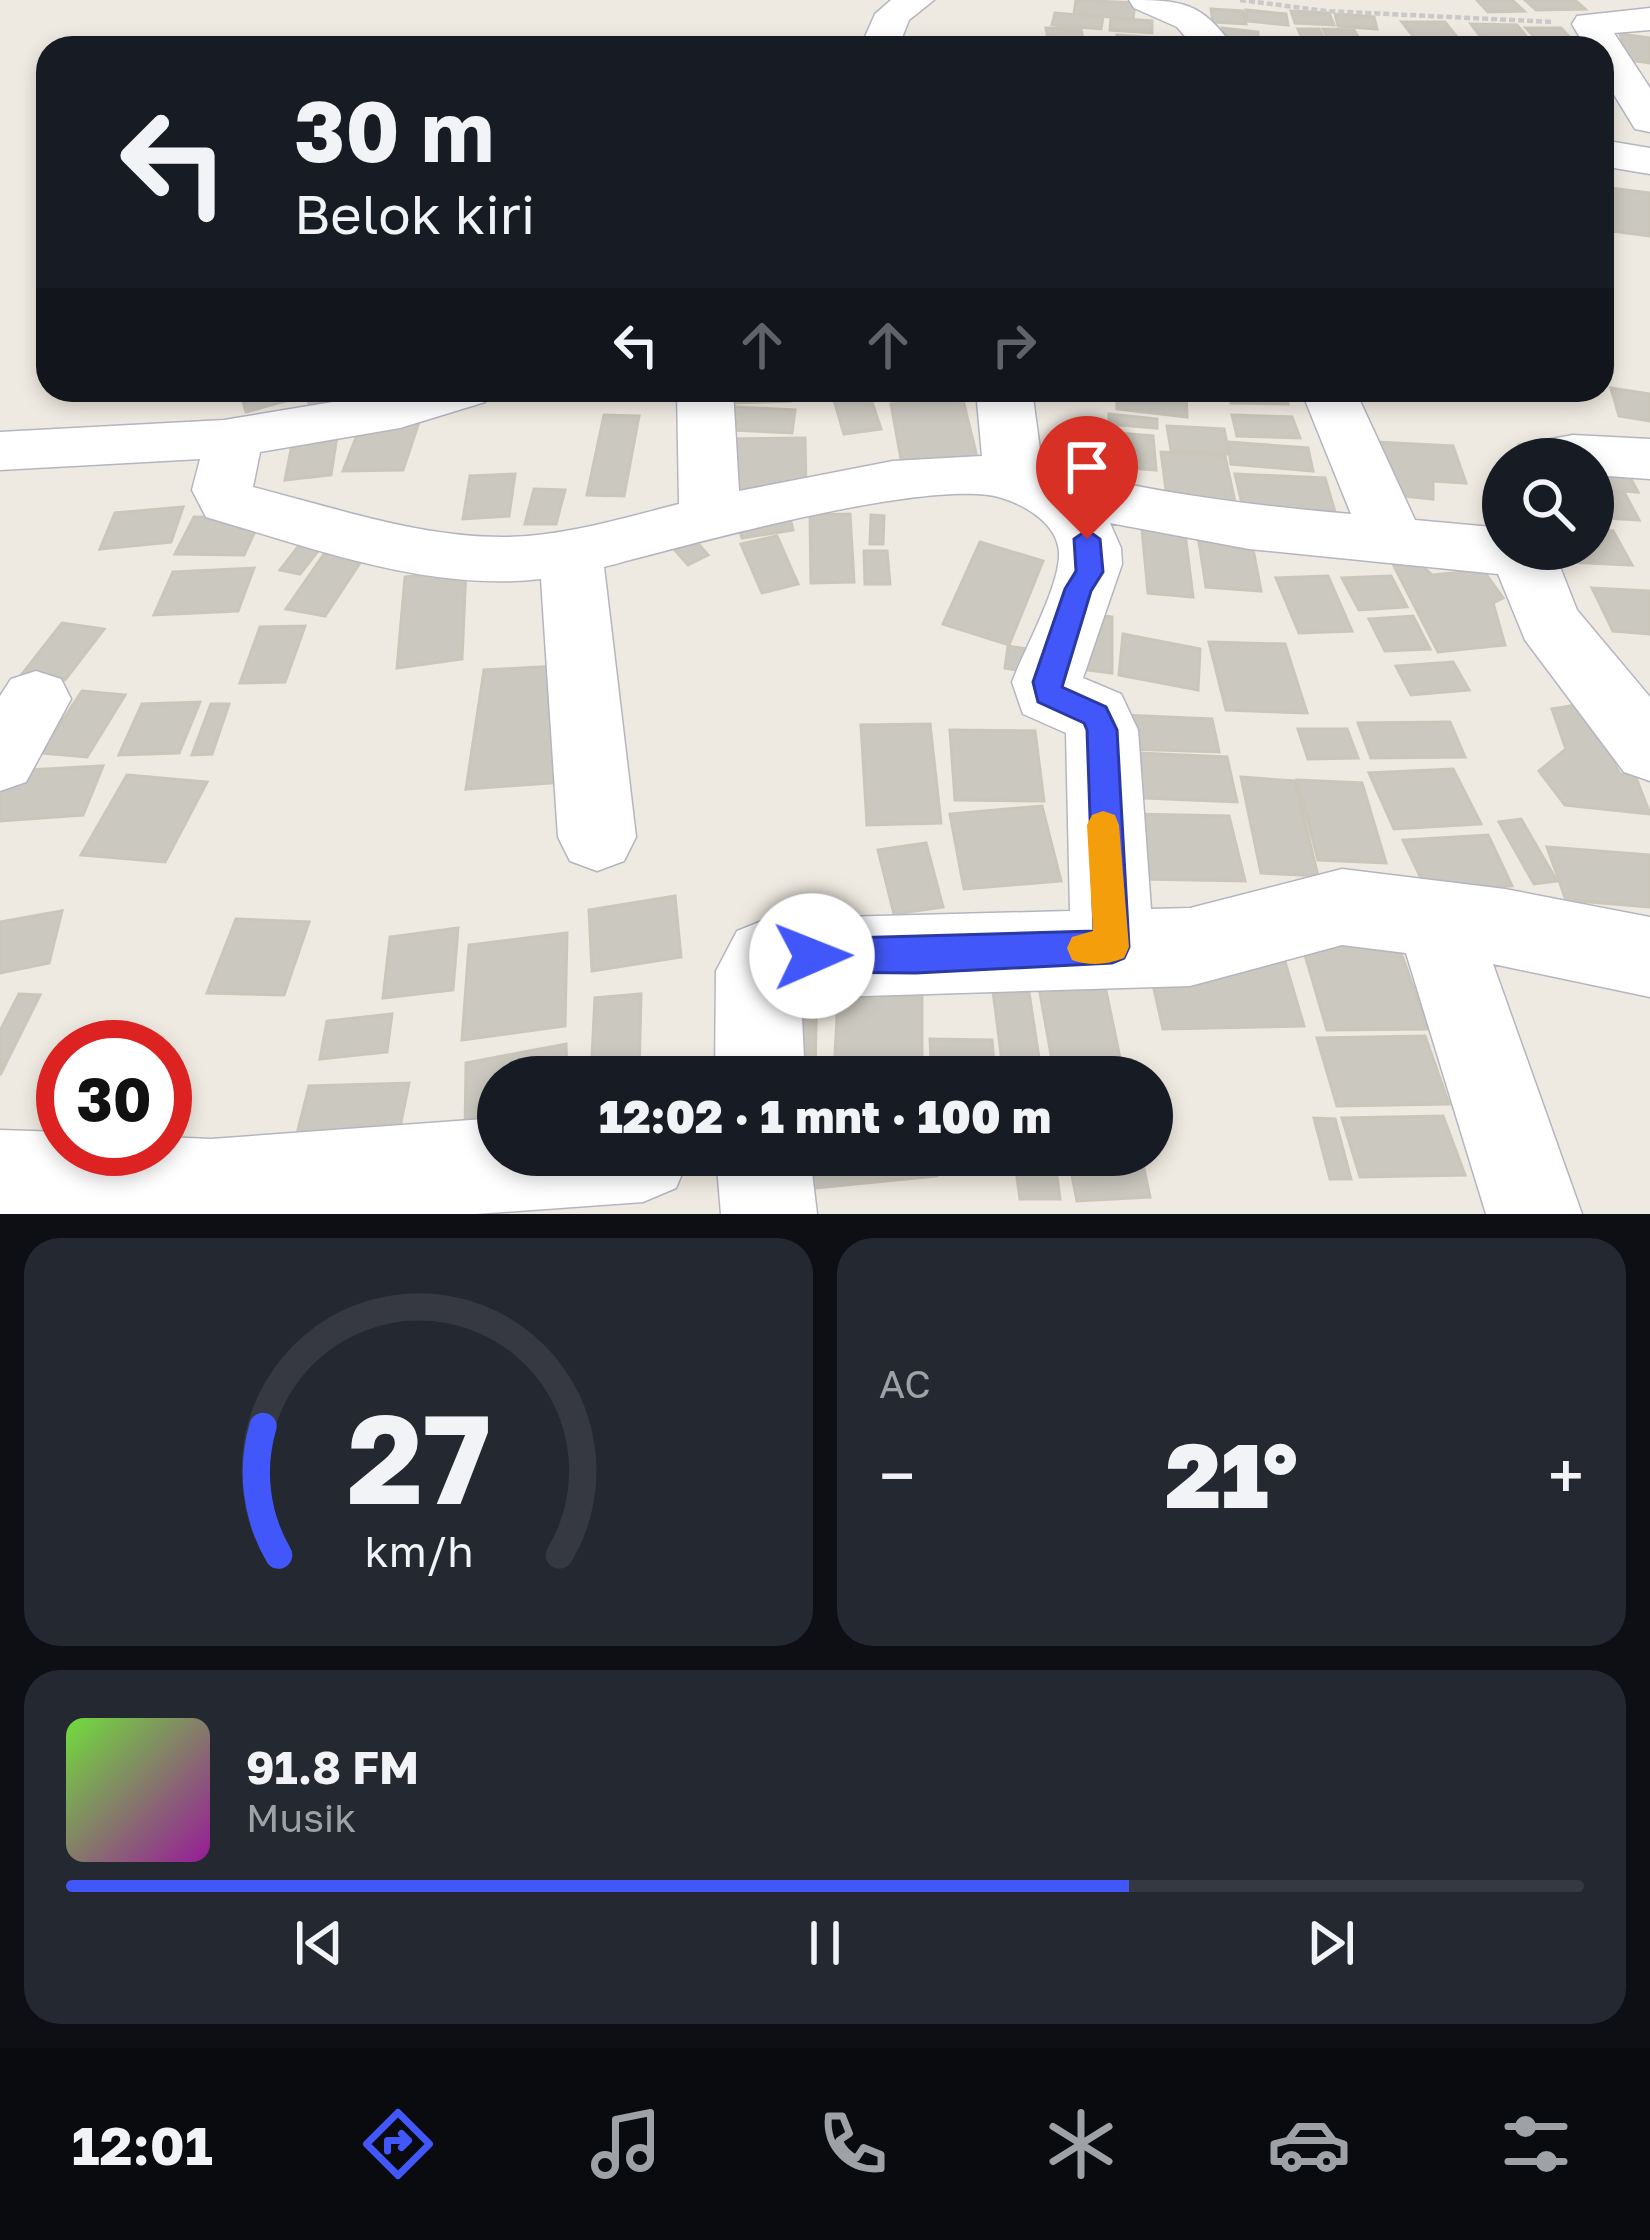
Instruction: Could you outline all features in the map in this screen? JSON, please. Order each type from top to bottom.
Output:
[{"type":"street","points":[[884,36],[893,14],[916,0]]},
{"type":"street","points":[[1147,0],[1190,19],[1205,36]]},
{"type":"street","points":[[1598,36],[1590,24],[1650,19]]},
{"type":"street","points":[[1614,62],[1650,120]]},
{"type":"street","points":[[1614,155],[1650,161]]},
{"type":"street","points":[[0,452],[202,423],[400,410],[426,402]]},
{"type":"street","points":[[705,402],[710,518]]},
{"type":"street","points":[[1005,402],[1014,476]]},
{"type":"street","points":[[1334,402],[1394,544]]},
{"type":"street","points":[[202,423],[232,449],[223,497],[236,506],[446,556],[505,560],[571,553],[710,518],[944,476],[1014,476],[1138,508],[1264,530],[1482,549]]},
{"type":"street","points":[[1614,457],[1650,459]]},
{"type":"street","points":[[1014,476],[1064,506],[1087,539],[1089,572],[1078,589],[1047,682],[1048,694],[1096,716],[1102,730],[1112,947]]},
{"type":"street","points":[[571,553],[597,837]]},
{"type":"street","points":[[1528,570],[1549,622],[1623,680],[1650,750]]},
{"type":"street","points":[[0,760],[36,699]]},
{"type":"street","points":[[760,1056],[758,971],[767,959],[1190,946],[1342,907],[1436,918],[1650,957]]},
{"type":"street","points":[[1436,918],[1534,1214]]},
{"type":"street","points":[[0,1177],[212,1186],[477,1167]]},
{"type":"street","points":[[766,1176],[770,1214]]},
{"type":"path","points":[[1240,0],[1326,11],[1590,24]]},
{"type":"building","points":[[1076,0],[1135,3],[1133,19],[1074,14]]},
{"type":"building","points":[[1477,0],[1512,0],[1524,11],[1488,12]]},
{"type":"building","points":[[1525,0],[1575,0],[1585,9],[1536,10]]},
{"type":"building","points":[[1211,9],[1243,11],[1246,24],[1213,22]]},
{"type":"building","points":[[1246,10],[1286,14],[1288,25],[1247,21]]},
{"type":"building","points":[[1291,11],[1329,13],[1334,25],[1295,23]]},
{"type":"building","points":[[1055,13],[1103,17],[1101,29],[1052,25]]},
{"type":"building","points":[[1335,14],[1374,17],[1377,29],[1338,26]]},
{"type":"building","points":[[1111,18],[1152,21],[1152,33],[1110,30]]},
{"type":"building","points":[[1402,22],[1445,22],[1456,36],[1413,36]]},
{"type":"building","points":[[1471,24],[1517,25],[1526,36],[1480,36]]},
{"type":"building","points":[[1046,28],[1081,29],[1082,36],[1048,36]]},
{"type":"building","points":[[1222,28],[1258,32],[1258,36],[1222,36]]},
{"type":"building","points":[[1526,28],[1561,28],[1568,36],[1533,36]]},
{"type":"building","points":[[1298,29],[1319,29],[1323,36],[1301,36]]},
{"type":"building","points":[[1323,29],[1354,30],[1358,36],[1327,36]]},
{"type":"building","points":[[1620,34],[1650,38],[1650,63],[1628,60]]},
{"type":"building","points":[[1614,188],[1650,193],[1650,236],[1614,231]]},
{"type":"building","points":[[1614,388],[1650,394],[1650,421],[1619,416]]},
{"type":"building","points":[[243,402],[282,402],[246,412]]},
{"type":"building","points":[[309,402],[336,402],[310,409]]},
{"type":"building","points":[[835,402],[872,402],[881,429],[844,434]]},
{"type":"building","points":[[963,402],[978,461],[902,465],[891,404]]},
{"type":"building","points":[[1117,402],[1186,402],[1187,417],[1117,409]]},
{"type":"building","points":[[735,407],[795,410],[792,433],[732,430]]},
{"type":"building","points":[[1109,414],[1157,419],[1157,428],[1109,424]]},
{"type":"building","points":[[604,415],[639,416],[624,496],[587,495]]},
{"type":"building","points":[[1232,415],[1292,417],[1300,438],[1237,436]]},
{"type":"building","points":[[421,416],[403,470],[343,471],[364,417]]},
{"type":"building","points":[[1167,426],[1224,429],[1229,454],[1171,450]]},
{"type":"building","points":[[1094,431],[1153,436],[1156,470],[1095,465]]},
{"type":"building","points":[[337,436],[331,475],[285,480],[293,440]]},
{"type":"building","points":[[805,438],[806,491],[726,492],[729,439]]},
{"type":"building","points":[[1228,442],[1308,448],[1313,471],[1231,464]]},
{"type":"building","points":[[1375,442],[1453,446],[1466,483],[1433,481],[1433,499],[1394,495]]},
{"type":"building","points":[[1161,452],[1225,456],[1235,502],[1167,497]]},
{"type":"building","points":[[1614,459],[1620,459],[1638,492],[1614,490]]},
{"type":"building","points":[[515,474],[509,516],[463,519],[470,476]]},
{"type":"building","points":[[1235,474],[1325,478],[1335,512],[1243,508]]},
{"type":"building","points":[[534,489],[565,490],[556,524],[525,524]]},
{"type":"building","points":[[1614,492],[1624,492],[1639,520],[1614,518]]},
{"type":"building","points":[[183,507],[171,542],[100,549],[115,513]]},
{"type":"building","points":[[789,514],[793,530],[742,538],[738,522]]},
{"type":"building","points":[[850,514],[854,582],[811,583],[810,515]]},
{"type":"building","points":[[871,515],[884,516],[883,544],[870,544]]},
{"type":"building","points":[[194,517],[261,518],[244,555],[175,554]]},
{"type":"building","points":[[1142,529],[1185,533],[1193,597],[1148,593]]},
{"type":"building","points":[[1197,529],[1250,533],[1261,591],[1206,587]]},
{"type":"building","points":[[1614,533],[1632,565],[1614,564]]},
{"type":"building","points":[[777,536],[798,584],[762,593],[741,544]]},
{"type":"building","points":[[305,538],[325,542],[300,574],[280,570]]},
{"type":"building","points":[[694,539],[708,555],[688,565],[674,549]]},
{"type":"building","points":[[334,540],[371,546],[325,616],[286,609]]},
{"type":"building","points":[[980,542],[1043,561],[1009,645],[943,624]]},
{"type":"building","points":[[864,551],[887,551],[890,584],[865,584]]},
{"type":"building","points":[[1417,561],[1432,575],[1483,570],[1503,598],[1493,603],[1505,645],[1438,652],[1394,566]]},
{"type":"building","points":[[254,568],[238,611],[154,615],[173,572]]},
{"type":"building","points":[[466,569],[462,659],[397,668],[405,577]]},
{"type":"building","points":[[1328,576],[1352,631],[1299,633],[1276,578]]},
{"type":"building","points":[[1391,576],[1407,607],[1359,610],[1342,578]]},
{"type":"building","points":[[1592,588],[1650,591],[1650,634],[1613,631]]},
{"type":"building","points":[[1080,613],[1112,617],[1112,673],[1079,669]]},
{"type":"building","points":[[1413,616],[1430,649],[1385,651],[1369,619]]},
{"type":"building","points":[[62,623],[104,629],[65,680],[22,674]]},
{"type":"building","points":[[305,626],[285,682],[240,683],[260,627]]},
{"type":"building","points":[[1123,634],[1200,649],[1198,690],[1119,675]]},
{"type":"building","points":[[1209,642],[1285,644],[1307,713],[1226,710]]},
{"type":"building","points":[[1008,646],[1032,650],[1029,672],[1005,668]]},
{"type":"building","points":[[1453,662],[1469,690],[1411,695],[1396,666]]},
{"type":"building","points":[[574,665],[563,782],[466,789],[484,670]]},
{"type":"building","points":[[82,691],[125,695],[87,757],[41,753]]},
{"type":"building","points":[[200,702],[179,753],[119,755],[142,704]]},
{"type":"building","points":[[211,704],[229,704],[212,754],[192,755]]},
{"type":"building","points":[[1583,704],[1620,774],[1635,775],[1650,814],[1565,805],[1539,771],[1566,749],[1552,709]]},
{"type":"building","points":[[1122,715],[1212,719],[1219,752],[1128,749]]},
{"type":"building","points":[[1450,722],[1465,757],[1371,758],[1358,723]]},
{"type":"building","points":[[930,724],[941,823],[867,825],[861,725]]},
{"type":"building","points":[[1298,729],[1347,729],[1358,758],[1308,759]]},
{"type":"building","points":[[950,730],[1035,731],[1044,801],[955,800]]},
{"type":"building","points":[[1116,752],[1227,757],[1237,802],[1122,797]]},
{"type":"building","points":[[103,766],[83,815],[0,821],[0,797],[11,771]]},
{"type":"building","points":[[1453,769],[1481,824],[1394,829],[1369,773]]},
{"type":"building","points":[[127,775],[207,782],[165,862],[81,855]]},
{"type":"building","points":[[1241,777],[1295,781],[1318,876],[1261,873]]},
{"type":"building","points":[[1297,780],[1362,783],[1386,863],[1318,860]]},
{"type":"building","points":[[1042,806],[1061,881],[964,889],[950,814]]},
{"type":"building","points":[[1131,814],[1229,816],[1245,881],[1142,879]]},
{"type":"building","points":[[1521,819],[1557,881],[1534,884],[1499,822]]},
{"type":"building","points":[[1488,835],[1512,886],[1427,891],[1403,840]]},
{"type":"building","points":[[926,843],[943,907],[894,914],[878,850]]},
{"type":"building","points":[[1547,847],[1650,855],[1650,907],[1566,900]]},
{"type":"building","points":[[675,896],[681,957],[592,971],[589,910]]},
{"type":"building","points":[[62,911],[49,963],[0,973],[0,922]]},
{"type":"building","points":[[236,919],[309,922],[284,995],[207,993]]},
{"type":"building","points":[[458,928],[453,990],[383,998],[390,937]]},
{"type":"building","points":[[1393,930],[1428,1029],[1327,1030],[1298,931]]},
{"type":"building","points":[[567,933],[565,1026],[462,1040],[469,945]]},
{"type":"building","points":[[1283,955],[1304,1026],[1163,1029],[1147,958]]},
{"type":"building","points":[[1100,962],[1120,1056],[1051,1056],[1035,965]]},
{"type":"building","points":[[1025,967],[1039,1056],[1001,1056],[990,968]]},
{"type":"building","points":[[839,976],[922,981],[922,1056],[835,1056]]},
{"type":"building","points":[[790,977],[817,977],[815,1056],[788,1056]]},
{"type":"building","points":[[19,994],[40,995],[0,1075],[0,1031]]},
{"type":"building","points":[[641,994],[640,1056],[592,1056],[595,998]]},
{"type":"building","points":[[392,1014],[387,1052],[320,1059],[327,1021]]},
{"type":"building","points":[[1425,1036],[1449,1104],[1337,1106],[1317,1038]]},
{"type":"building","points":[[930,1039],[992,1040],[993,1056],[931,1056]]},
{"type":"building","points":[[566,1044],[566,1056],[503,1056]]},
{"type":"building","points":[[477,1061],[477,1132],[465,1135],[466,1063]]},
{"type":"building","points":[[409,1083],[397,1142],[294,1146],[309,1086]]},
{"type":"building","points":[[1443,1116],[1465,1175],[1360,1177],[1342,1118]]},
{"type":"building","points":[[1314,1118],[1335,1119],[1351,1179],[1330,1179]]},
{"type":"building","points":[[793,1176],[937,1176],[794,1190]]},
{"type":"building","points":[[1017,1176],[1057,1176],[1060,1199],[1020,1199]]},
{"type":"building","points":[[1072,1176],[1146,1176],[1150,1197],[1077,1201]]},
{"type":"slow traffic","points":[[1084,948],[1112,947],[1103,825]]},
{"type":"route","points":[[812,956],[1112,947],[1102,730],[1096,716],[1048,694],[1047,682],[1078,589],[1089,572],[1087,539]]}]
